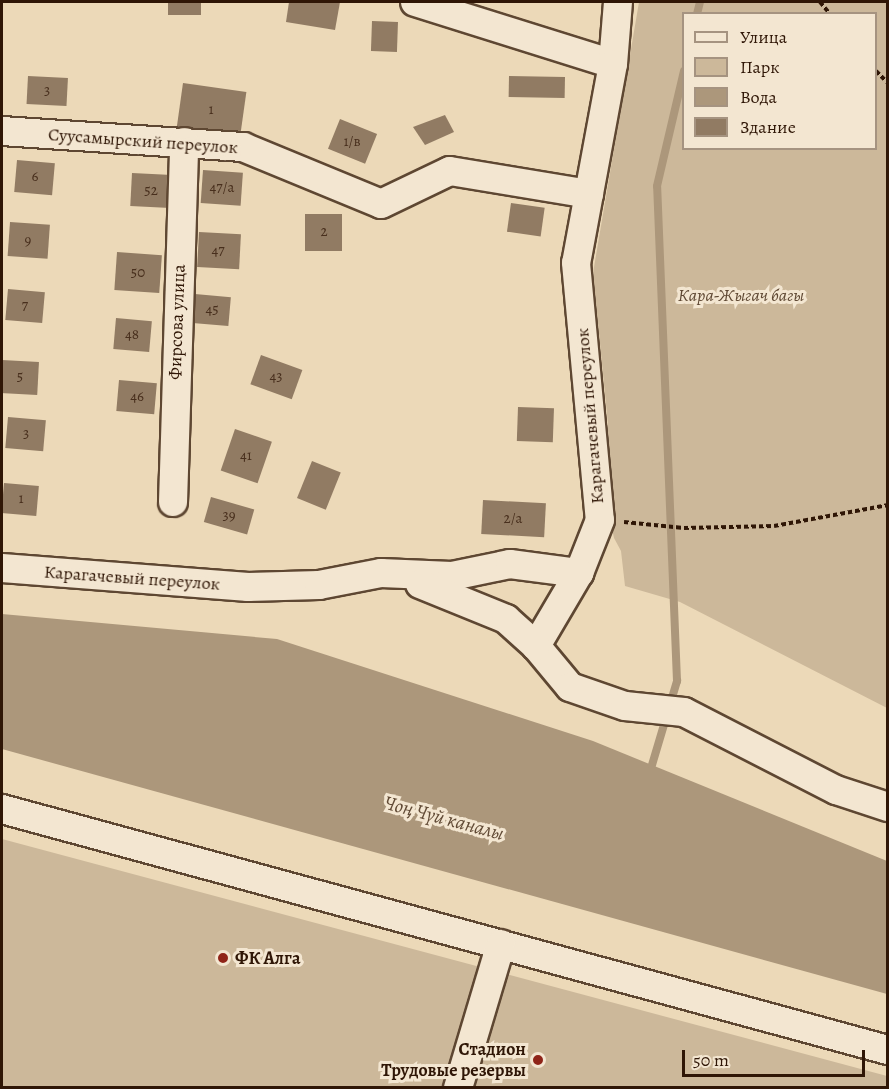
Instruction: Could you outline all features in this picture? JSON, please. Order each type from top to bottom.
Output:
[{"type":"street","points":[[415,2],[613,64]]},
{"type":"street","name":"Карагачевый переулок","points":[[2,568],[248,587],[319,585],[381,573],[452,576],[510,564],[579,573],[600,520],[576,263],[613,64],[618,2]]},
{"type":"street","name":"Суусамырский переулок","points":[[2,131],[243,147],[381,204],[450,171],[589,194]]},
{"type":"street","name":"Фирсова улица","points":[[173,502],[184,142]]},
{"type":"street","points":[[381,573],[474,603],[506,620],[536,646],[570,687],[625,706],[684,712],[836,790],[888,807]]},
{"type":"street","points":[[536,646],[579,573]]},
{"type":"street","points":[[2,809],[888,1050]]},
{"type":"street","points":[[458,1088],[501,944]]},
{"type":"path","points":[[877,71],[888,83]]},
{"type":"path","points":[[600,520],[684,528],[774,526],[888,505]]},
{"type":"green space","name":"Кара-Жыгач багы","points":[[639,2],[887,2],[887,708],[680,602],[625,586],[621,551],[614,538],[607,505],[608,424],[593,273]]},
{"type":"green space","name":"ФК Алга","points":[[2,839],[887,1076],[887,1087],[2,1087]]},
{"type":"water","name":"Чоң Чүй каналы","points":[[2,614],[277,639],[593,741],[887,861],[887,994],[2,749]]},
{"type":"building","points":[[168,2],[201,2],[201,15],[168,15]]},
{"type":"building","points":[[289,2],[340,2],[335,30],[286,22]]},
{"type":"building","points":[[372,21],[398,22],[397,52],[371,51]]},
{"type":"building","points":[[28,76],[68,78],[66,106],[27,104]]},
{"type":"building","points":[[509,76],[565,77],[565,98],[509,97]]},
{"type":"building","points":[[183,83],[246,92],[240,136],[177,128]]},
{"type":"building","points":[[445,115],[454,132],[425,145],[413,127]]},
{"type":"building","points":[[340,119],[377,134],[365,164],[328,149]]},
{"type":"building","points":[[17,160],[55,163],[52,195],[14,192]]},
{"type":"building","points":[[203,170],[243,173],[241,206],[201,203]]},
{"type":"building","points":[[132,173],[172,175],[170,208],[130,206]]},
{"type":"building","points":[[511,203],[545,208],[541,236],[507,232]]},
{"type":"building","points":[[305,214],[342,214],[342,251],[305,251]]},
{"type":"building","points":[[10,222],[50,225],[48,259],[8,256]]},
{"type":"building","points":[[199,232],[241,234],[239,269],[197,267]]},
{"type":"building","points":[[117,252],[162,255],[159,293],[114,290]]},
{"type":"building","points":[[8,289],[45,292],[42,323],[5,320]]},
{"type":"building","points":[[195,294],[231,297],[228,326],[192,323]]},
{"type":"building","points":[[116,318],[152,321],[149,352],[113,349]]},
{"type":"building","points":[[261,355],[302,370],[292,399],[250,384]]},
{"type":"building","points":[[2,360],[39,362],[37,395],[2,393]]},
{"type":"building","points":[[119,380],[157,383],[154,414],[116,411]]},
{"type":"building","points":[[518,407],[554,408],[553,442],[517,441]]},
{"type":"building","points":[[8,417],[46,420],[43,451],[5,448]]},
{"type":"building","points":[[235,429],[272,442],[258,483],[221,471]]},
{"type":"building","points":[[312,461],[341,473],[326,510],[297,498]]},
{"type":"building","points":[[4,483],[39,486],[36,516],[2,513]]},
{"type":"building","points":[[211,497],[254,509],[247,534],[204,522]]},
{"type":"building","points":[[483,500],[546,503],[544,537],[481,534]]},
{"type":"waterway","points":[[698,12],[700,2]]},
{"type":"waterway","points":[[652,765],[677,681],[657,186],[682,80]]},
{"type":"place","name":"ФК Алга","points":[[223,958]]},
{"type":"place","name":"Стадион Трудовые резервы","points":[[538,1060]]}]
